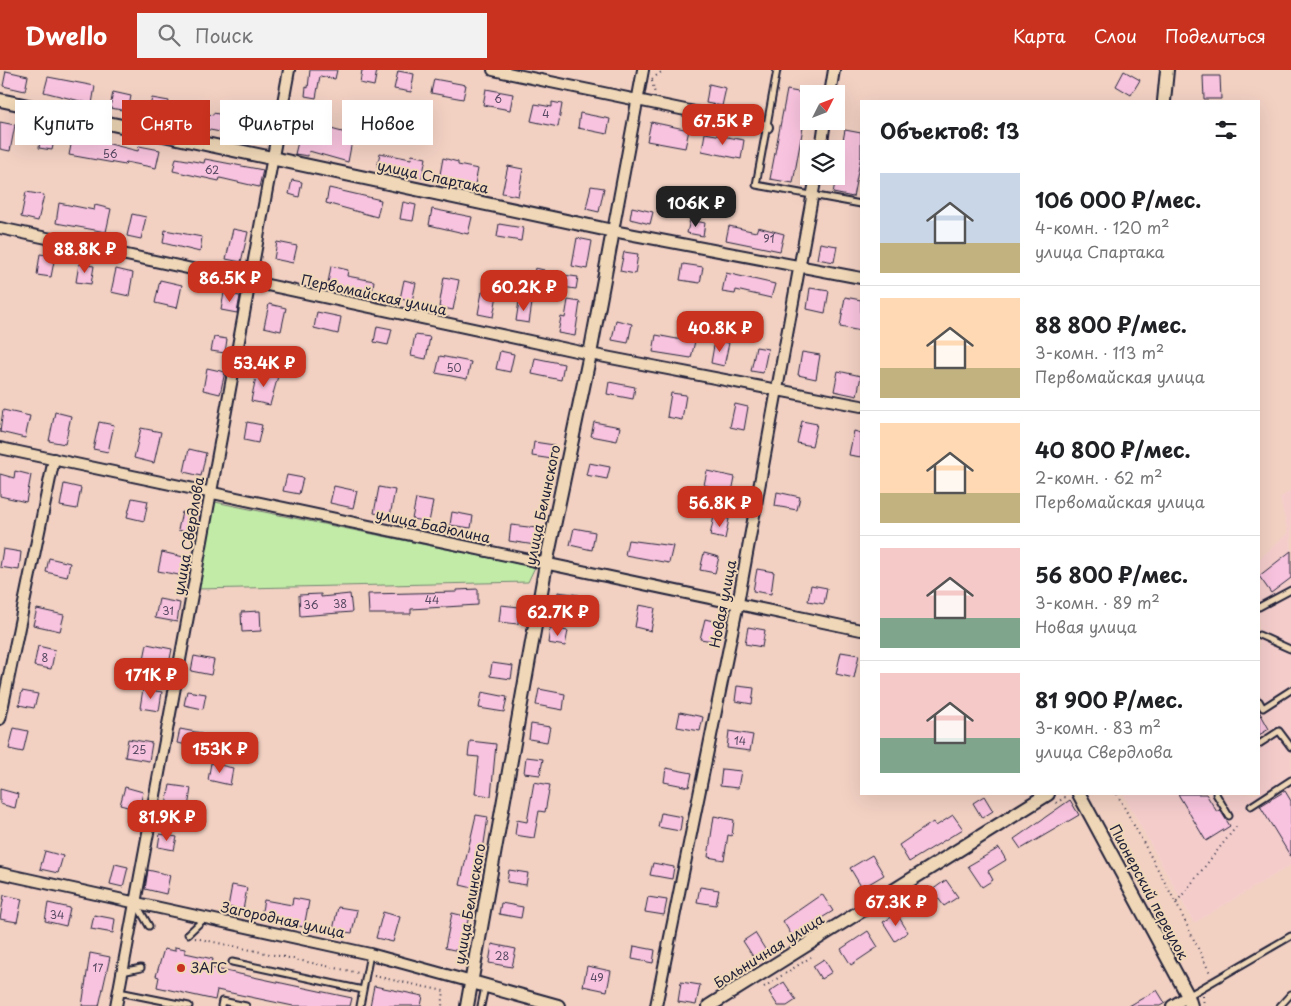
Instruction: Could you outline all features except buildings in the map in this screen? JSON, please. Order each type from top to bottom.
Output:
[{"type":"street","name":"улица Свердлова","points":[[116,1006],[289,70]]},
{"type":"street","points":[[493,70],[767,127]]},
{"type":"street","name":"улица Белинского","points":[[467,1006],[546,564],[590,354],[643,70]]},
{"type":"street","points":[[832,85],[834,70]]},
{"type":"street","points":[[1164,100],[1166,70]]},
{"type":"street","name":"улица Спартака","points":[[0,100],[612,231],[860,278]]},
{"type":"street","name":"Новая улица","points":[[656,1006],[738,603],[815,185]]},
{"type":"street","name":"Первомайская улица","points":[[0,228],[250,283],[590,354],[860,406]]},
{"type":"street","name":"улица Бадюлина","points":[[0,448],[860,630]]},
{"type":"street","points":[[0,720],[54,459]]},
{"type":"street","name":"Больничная улица","points":[[709,1006],[1046,795]]},
{"type":"street","name":"Пионерский переулок","points":[[1080,795],[1190,1001]]},
{"type":"street","name":"Загородная улица","points":[[0,874],[370,954],[486,986],[525,1002],[558,1006]]},
{"type":"street","points":[[1172,1006],[1190,1001]]},
{"type":"lane","points":[[777,70],[756,185],[860,204]]},
{"type":"lane","points":[[1260,606],[1291,590]]},
{"type":"lane","points":[[1260,635],[1291,648]]},
{"type":"lane","points":[[1260,703],[1263,708],[1291,690]]},
{"type":"lane","points":[[1260,743],[1279,730],[1291,747]]},
{"type":"lane","points":[[1251,806],[1291,780]]},
{"type":"lane","points":[[1217,795],[1229,816]]},
{"type":"lane","points":[[135,903],[149,926]]},
{"type":"lane","points":[[188,936],[205,918]]},
{"type":"lane","points":[[1190,1001],[1214,981],[1291,936]]},
{"type":"lane","points":[[360,1006],[370,954]]},
{"type":"lane","points":[[232,962],[363,990]]},
{"type":"lane","points":[[122,972],[141,968]]},
{"type":"lane","points":[[481,1006],[486,986]]},
{"type":"lane","points":[[119,992],[189,1006]]},
{"type":"lane","points":[[1280,1006],[1291,994]]},
{"type":"lane","points":[[221,1006],[222,1001],[246,1006]]},
{"type":"path","points":[[1118,795],[1176,903],[1214,981]]},
{"type":"path","points":[[1176,903],[1236,827]]},
{"type":"path","points":[[188,936],[444,991],[442,1006]]},
{"type":"shaded area","points":[[1291,490],[1291,865],[1194,923],[1124,795],[1260,795],[1260,558],[1288,533],[1280,498]]},
{"type":"green space","points":[[215,502],[535,567],[528,582],[197,589]]},
{"type":"place","name":"ЗАГС","points":[[181,968]]}]
